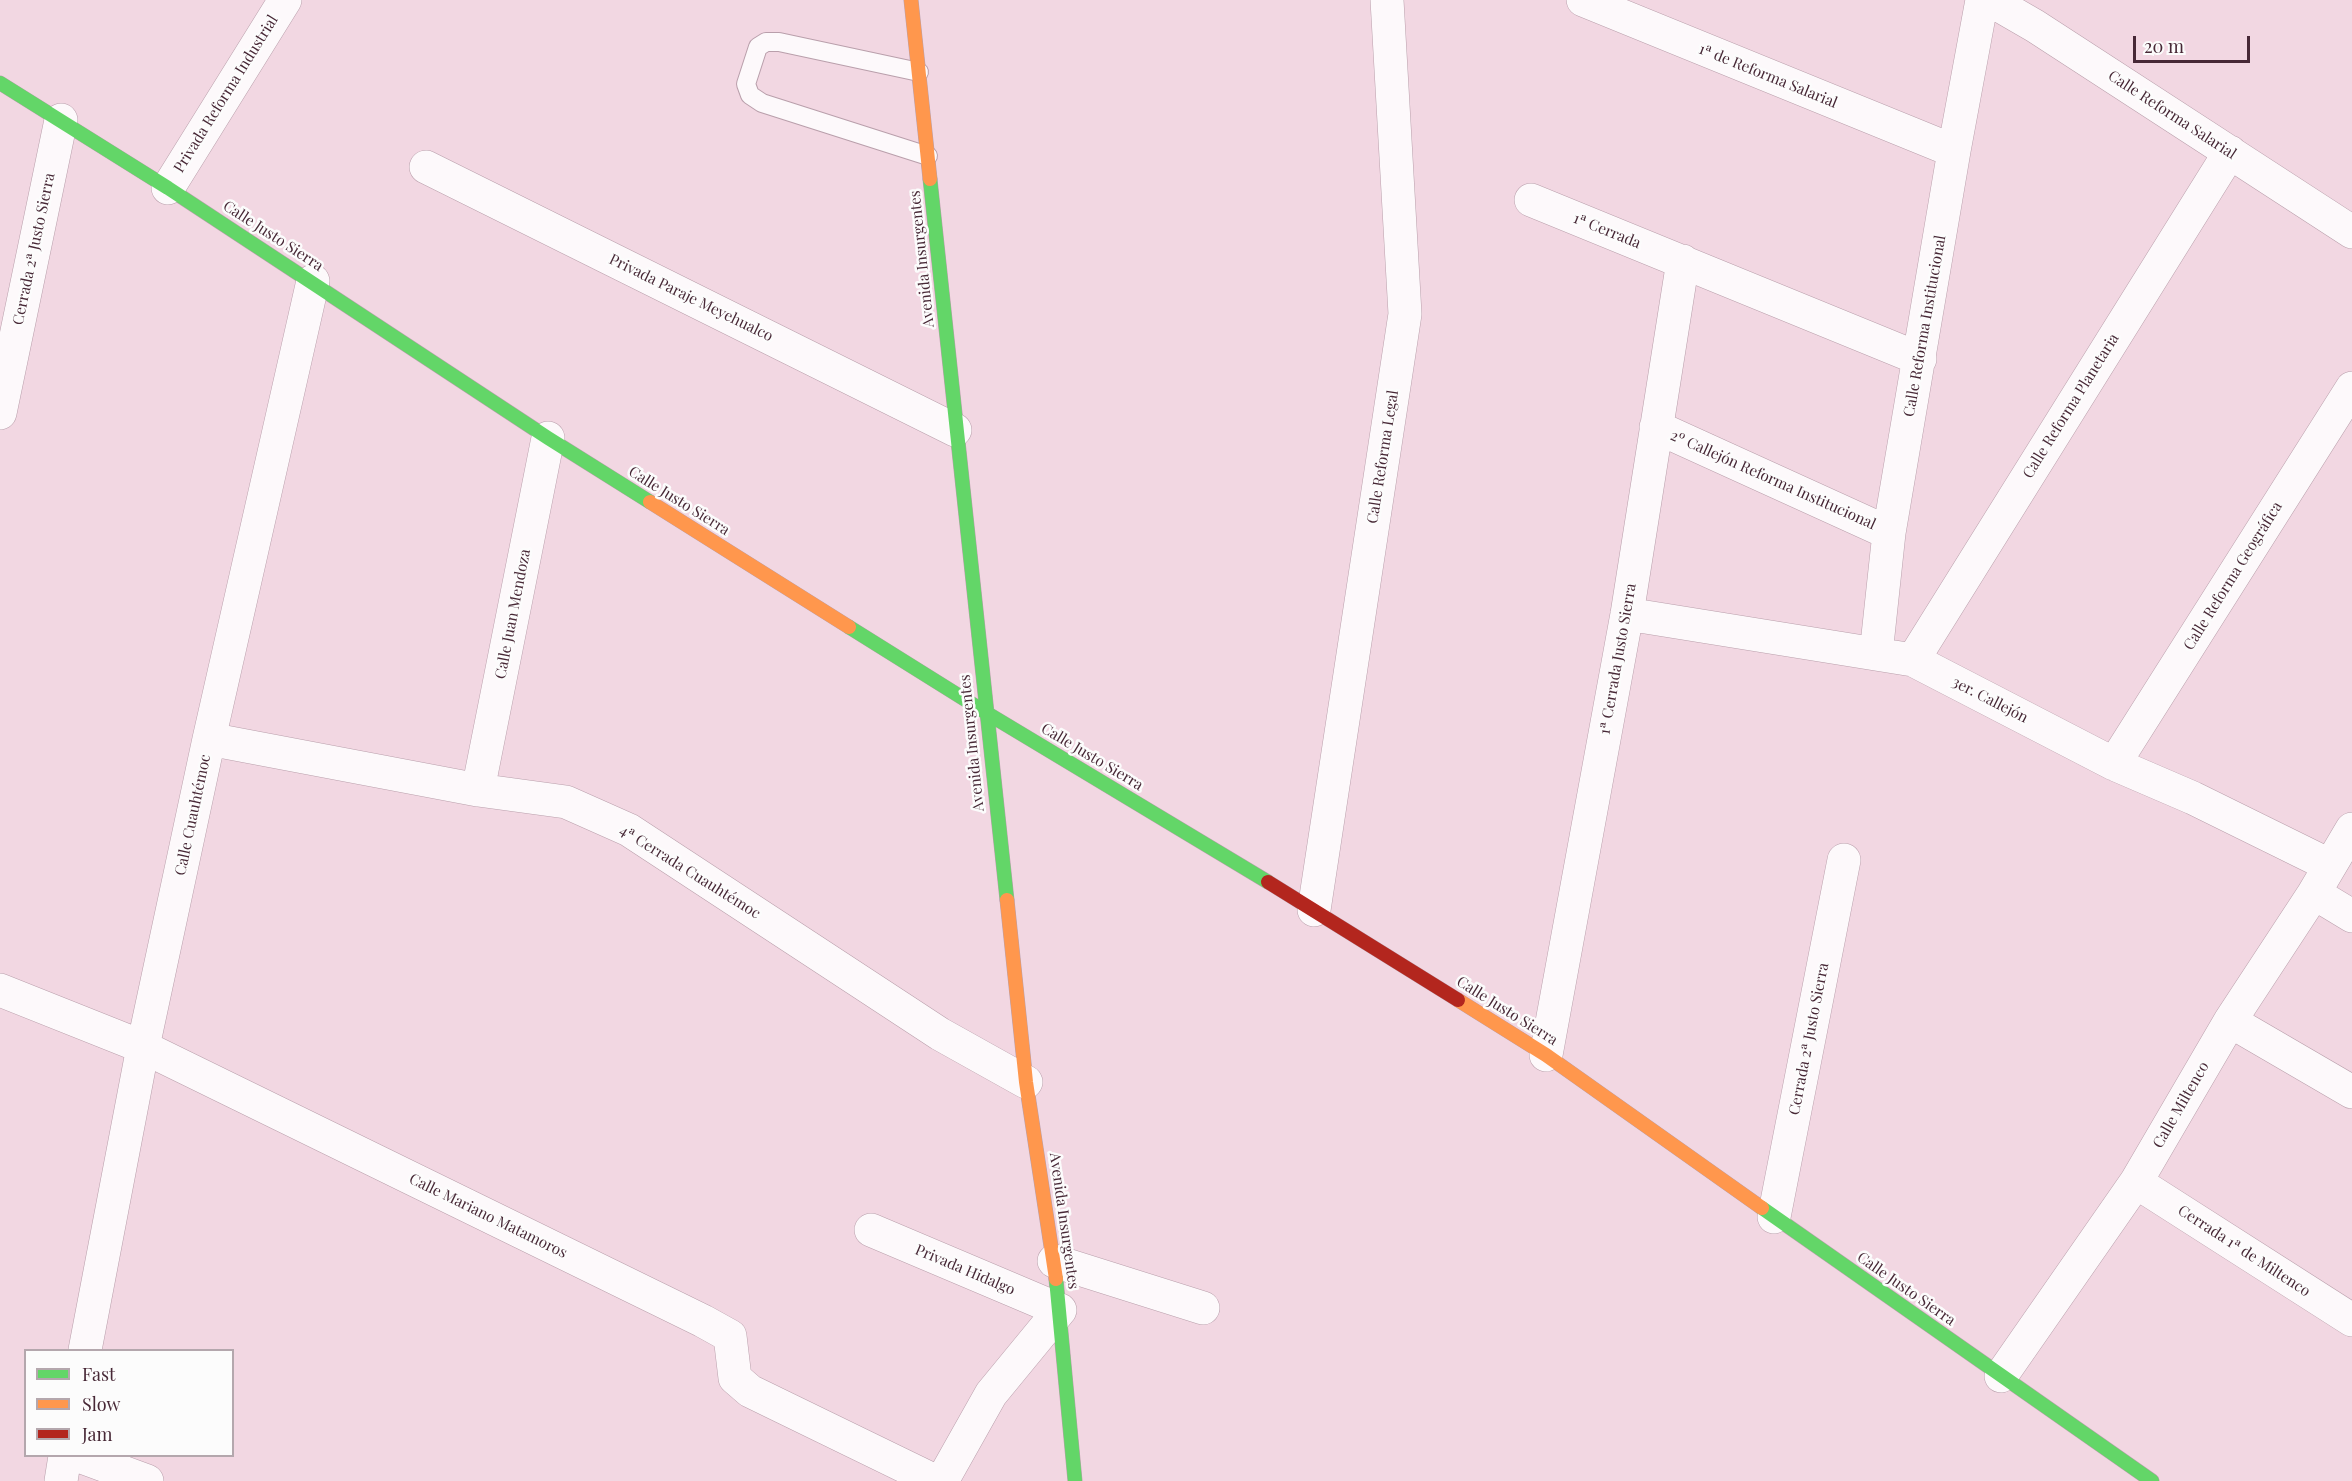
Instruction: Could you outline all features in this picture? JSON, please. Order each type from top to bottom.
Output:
[{"type":"street","name":"Privada Reforma Industrial","points":[[168,188],[285,0]]},
{"type":"street","name":"Avenida Insurgentes","points":[[911,0],[985,712],[1026,1082],[1060,1310],[1075,1481]]},
{"type":"street","name":"Calle Reforma Legal","points":[[1314,910],[1405,314],[1387,0]]},
{"type":"street","name":"1ª de Reforma Salarial","points":[[1583,0],[1954,151]]},
{"type":"street","name":"Calle Reforma Institucional","points":[[1876,654],[1889,533],[1982,0]]},
{"type":"street","name":"Calle Reforma Salarial","points":[[1990,0],[2352,232]]},
{"type":"street","name":"Calle Justo Sierra","points":[[0,83],[313,281],[548,438],[985,712],[1314,910],[1546,1055],[2152,1481]]},
{"type":"street","name":"Cerrada 2ª Justo Sierra","points":[[0,413],[61,120]]},
{"type":"street","name":"Calle Reforma Planetaria","points":[[1913,660],[2230,152]]},
{"type":"street","name":"Privada Paraje Meyehualco","points":[[426,167],[955,430]]},
{"type":"street","name":"1ª Cerrada","points":[[1531,200],[1920,359]]},
{"type":"street","name":"1ª Cerrada Justo Sierra","points":[[1546,1055],[1627,614],[1683,261]]},
{"type":"street","name":"Calle Cuauhtémoc","points":[[85,1349],[143,1047],[209,739],[313,281]]},
{"type":"street","name":"Calle Reforma Geográfica","points":[[2114,764],[2352,388]]},
{"type":"street","name":"2º Callejón Reforma Institucional","points":[[1656,427],[1889,533]]},
{"type":"street","name":"Calle Juan Mendoza","points":[[478,790],[548,438]]},
{"type":"street","name":"3er. Callejón","points":[[1627,614],[1913,660],[2114,764],[2193,798],[2329,865]]},
{"type":"street","name":"4ª Cerrada Cuauhtémoc","points":[[209,739],[478,790],[566,802],[629,830],[940,1034],[1026,1082]]},
{"type":"street","name":"Calle Miltenco","points":[[2001,1376],[2136,1182],[2230,1021],[2352,829]]},
{"type":"street","name":"Cerrada 2ª Justo Sierra","points":[[1774,1217],[1844,860]]},
{"type":"street","points":[[2313,893],[2352,916]]},
{"type":"street","name":"Calle Mariano Matamoros","points":[[0,990],[143,1047],[730,1336],[735,1378],[750,1391],[935,1481]]},
{"type":"street","points":[[2230,1021],[2352,1092]]},
{"type":"street","name":"Cerrada 1ª de Miltenco","points":[[2136,1182],[2352,1320]]},
{"type":"street","name":"Privada Hidalgo","points":[[871,1230],[1060,1310]]},
{"type":"street","points":[[1054,1261],[1203,1308]]},
{"type":"street","points":[[942,1481],[991,1394],[1060,1310]]},
{"type":"street","points":[[60,1481],[65,1457]]},
{"type":"street","points":[[84,1457],[147,1481]]},
{"type":"lane","points":[[919,72],[779,42],[766,42],[758,47],[746,84],[750,95],[762,103],[928,156]]},
{"type":"traffic: fast","points":[[0,83],[168,188],[548,438],[650,502]]},
{"type":"traffic: fast","points":[[930,179],[1007,900]]},
{"type":"traffic: fast","points":[[849,627],[985,712],[1268,882]]},
{"type":"traffic: fast","points":[[1762,1208],[2152,1481]]},
{"type":"traffic: fast","points":[[1056,1279],[1075,1481]]},
{"type":"traffic: slow","points":[[911,0],[930,179]]},
{"type":"traffic: slow","points":[[650,502],[849,627]]},
{"type":"traffic: slow","points":[[1007,900],[1026,1082],[1056,1279]]},
{"type":"traffic: slow","points":[[1458,1000],[1546,1055],[1762,1208]]},
{"type":"traffic: jam","points":[[1268,882],[1458,1000]]}]
